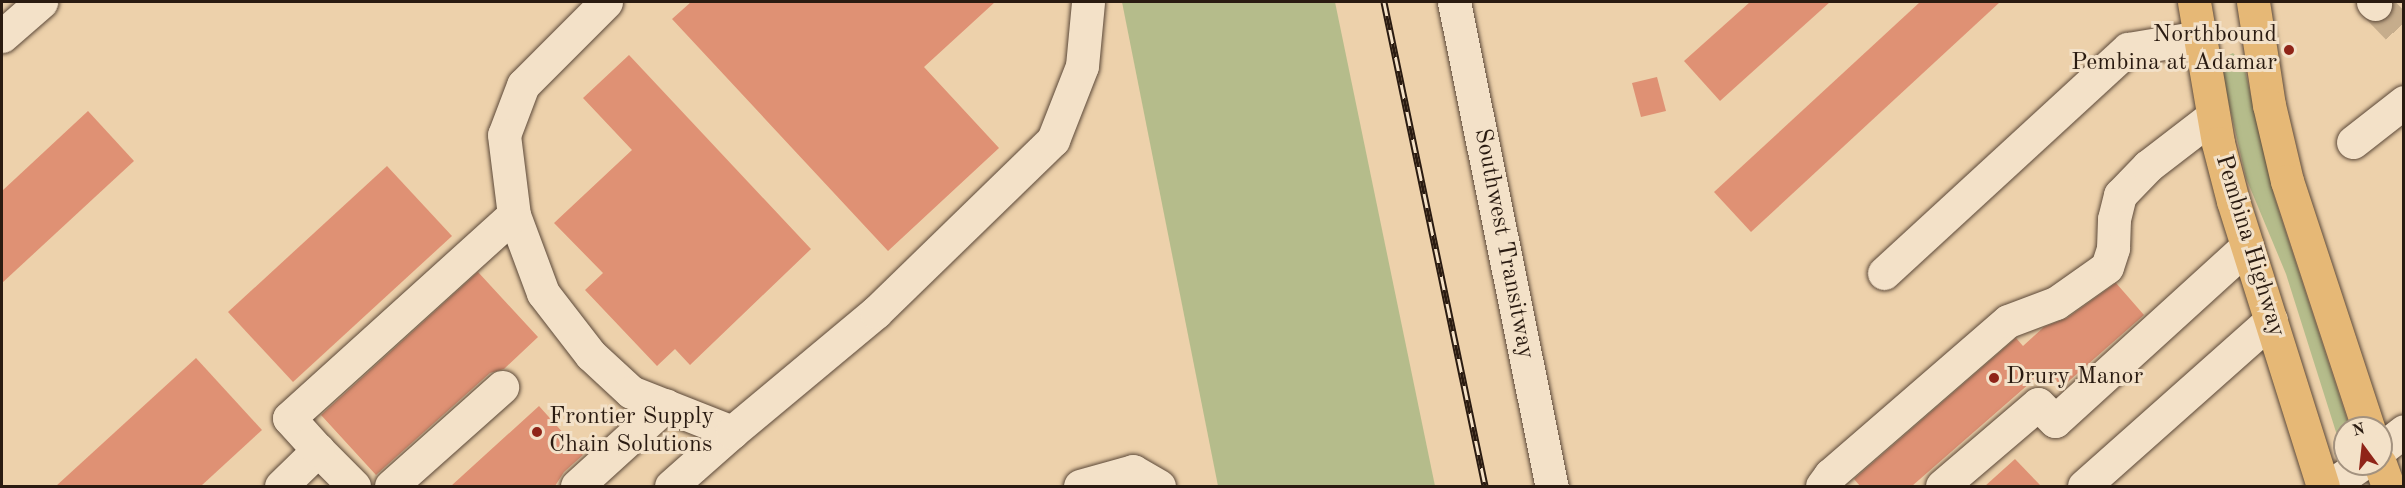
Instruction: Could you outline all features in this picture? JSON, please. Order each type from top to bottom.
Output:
[{"type":"main road","name":"Pembina Highway","points":[[2194,2],[2213,116],[2233,201],[2323,486]]},
{"type":"main road","points":[[2253,2],[2269,105],[2287,181],[2364,416]]},
{"type":"street","points":[[2,36],[41,2]]},
{"type":"street","points":[[606,2],[524,86],[504,135],[514,215],[543,293],[591,355],[631,392],[732,432]]},
{"type":"street","points":[[671,486],[876,312],[1053,140],[1082,66],[1088,2]]},
{"type":"street","name":"Southwest Transitway","points":[[1454,2],[1552,486]]},
{"type":"street","points":[[1884,273],[2128,49],[2199,37]]},
{"type":"street","points":[[2353,142],[2403,102]]},
{"type":"street","points":[[1822,486],[1830,475],[2008,321],[2056,303],[2107,267],[2114,248],[2114,219],[2120,195],[2148,166],[2213,116]]},
{"type":"street","points":[[354,486],[289,418],[514,215]]},
{"type":"street","points":[[1942,486],[2038,404],[2055,420],[2247,246]]},
{"type":"street","points":[[2084,486],[2271,321]]},
{"type":"street","points":[[391,486],[502,387]]},
{"type":"street","points":[[577,486],[666,405]]},
{"type":"street","points":[[281,486],[318,450]]},
{"type":"street","points":[[1080,486],[1134,471],[1159,486]]},
{"type":"street","points":[[2330,486],[2383,476]]},
{"type":"green space","points":[[1122,2],[1335,2],[1435,486],[1218,486]]},
{"type":"green space","points":[[2233,53],[2241,61],[2245,70],[2274,196],[2346,416],[2333,416],[2333,423],[2286,274],[2246,178],[2223,78],[2224,64],[2229,55]]},
{"type":"building","points":[[691,2],[995,2],[924,67],[999,148],[888,251],[672,19]]},
{"type":"building","points":[[1750,2],[1830,2],[1720,101],[1684,61]]},
{"type":"building","points":[[1920,2],[2000,2],[1751,232],[1714,192]]},
{"type":"building","points":[[629,55],[811,249],[690,365],[675,349],[657,366],[585,290],[603,273],[554,223],[632,150],[583,98]]},
{"type":"building","points":[[1657,77],[1666,111],[1641,117],[1632,83]]},
{"type":"building","points":[[88,111],[134,161],[2,283],[2,191]]},
{"type":"building","points":[[387,166],[452,236],[293,382],[228,312]]},
{"type":"building","points":[[478,272],[538,337],[504,369],[490,373],[376,475],[321,415]]},
{"type":"building","name":"Drury Manor","points":[[2116,283],[2144,315],[2062,387],[2046,369],[1912,486],[1860,486],[1854,479],[2016,338],[2023,346],[2044,327],[2067,318]]},
{"type":"building","points":[[196,358],[262,430],[201,486],[56,486]]},
{"type":"building","name":"Frontier Supply Chain Solutions","points":[[539,406],[583,455],[564,472],[555,486],[451,486]]},
{"type":"building","points":[[2015,459],[2041,486],[1985,486]]},
{"type":"tunnel","points":[[2375,4],[2404,34]]},
{"type":"railway","points":[[1384,2],[1485,486]]},
{"type":"place","name":"Northbound Pembina at Adamar","points":[[2289,50]]},
{"type":"place","name":"Drury Manor","points":[[1994,378]]},
{"type":"place","name":"Frontier Supply Chain Solutions","points":[[537,432]]}]
